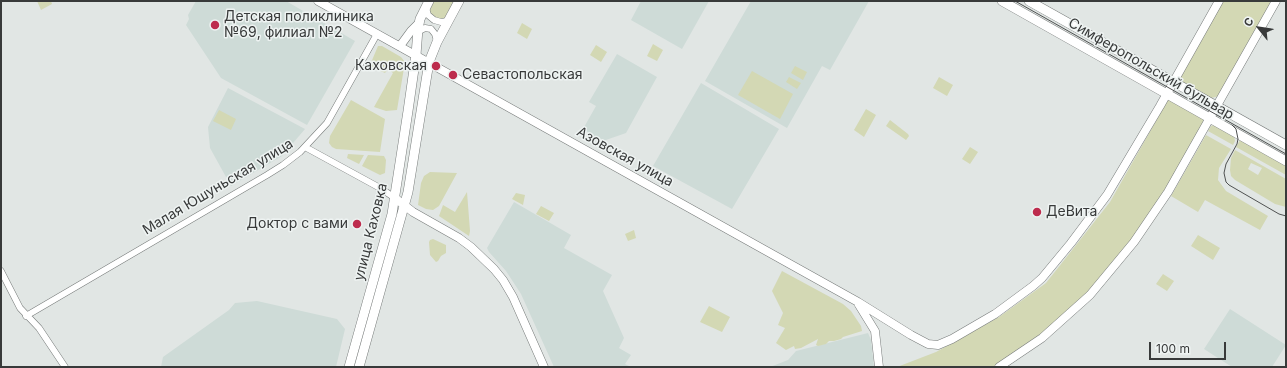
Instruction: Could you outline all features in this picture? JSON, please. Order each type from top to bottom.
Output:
[{"type":"main road","name":"улица Каховка","points":[[359,367],[404,206],[411,174],[429,62],[437,42],[459,1]]},
{"type":"main road","name":"Симферопольский бульвар","points":[[1002,1],[1286,161]]},
{"type":"main road","name":"Симферопольский бульвар","points":[[1029,1],[1286,145]]},
{"type":"main road","name":"улица Каховка","points":[[349,367],[392,214],[416,55],[417,33],[419,23],[428,5]]},
{"type":"street","name":"Азовская улица","points":[[318,1],[858,302],[892,324],[928,344],[940,345],[995,314],[1033,286],[1042,278],[1071,243],[1102,203],[1167,94],[1219,1]]},
{"type":"street","points":[[999,367],[1042,338],[1095,290],[1136,240],[1168,192],[1276,1]]},
{"type":"street","points":[[428,5],[428,15],[434,20],[441,22],[448,21]]},
{"type":"street","points":[[400,46],[419,23]]},
{"type":"street","points":[[417,33],[422,29],[431,29],[435,34],[437,42]]},
{"type":"street","name":"Малая Юшуньская улица","points":[[26,316],[260,179],[282,165],[305,147],[329,120],[377,34]]},
{"type":"street","points":[[305,147],[380,188],[413,212],[459,238],[478,253],[503,280],[513,298],[544,367]]},
{"type":"street","points":[[1,271],[20,308],[38,328],[65,367]]},
{"type":"street","points":[[858,302],[875,331],[879,367]]},
{"type":"street","points":[[875,331],[878,326],[882,324],[892,324]]},
{"type":"shaded area","points":[[196,1],[286,1],[355,41],[307,125],[221,78],[186,25],[189,19],[188,15]]},
{"type":"shaded area","points":[[641,1],[709,1],[682,49],[631,20]]},
{"type":"shaded area","points":[[751,1],[869,1],[830,70],[822,66],[787,128],[705,81]]},
{"type":"shaded area","points":[[617,54],[657,77],[626,133],[603,141],[583,129],[596,106],[589,102]]},
{"type":"shaded area","points":[[701,83],[779,129],[732,209],[653,166]]},
{"type":"shaded area","points":[[228,88],[305,129],[282,156],[231,186],[210,148],[208,127]]},
{"type":"shaded area","points":[[514,202],[571,235],[564,248],[612,275],[603,291],[624,338],[619,348],[631,355],[625,364],[631,367],[554,367],[521,294],[506,271],[487,248]]},
{"type":"shaded area","points":[[257,301],[337,319],[345,329],[336,367],[161,367],[163,357],[229,310],[235,303]]},
{"type":"shaded area","points":[[1230,309],[1286,345],[1272,367],[1232,367],[1204,349]]},
{"type":"shaded area","points":[[868,333],[871,340],[874,367],[770,367],[788,360],[796,351]]},
{"type":"green space","points":[[37,1],[51,1],[52,4],[41,10]]},
{"type":"green space","points":[[431,1],[455,1],[445,18],[437,20],[430,15],[427,8]]},
{"type":"green space","points":[[1222,1],[1274,1],[1220,96],[1211,98],[1183,82],[1180,75]]},
{"type":"green space","points":[[522,23],[532,29],[527,39],[517,33]]},
{"type":"green space","points":[[653,44],[663,50],[657,61],[647,56]]},
{"type":"green space","points":[[596,45],[607,52],[601,62],[590,55]]},
{"type":"green space","points":[[378,46],[382,46],[401,57],[405,62],[397,110],[386,111],[374,107],[393,73],[388,69],[385,73],[370,65]]},
{"type":"green space","points":[[795,66],[807,72],[803,80],[791,73]]},
{"type":"green space","points":[[752,71],[793,94],[780,119],[738,95]]},
{"type":"green space","points":[[789,77],[801,83],[797,89],[786,82]]},
{"type":"green space","points":[[939,77],[953,85],[947,96],[933,88]]},
{"type":"green space","points":[[1169,98],[1199,115],[1203,119],[1203,124],[1165,190],[1132,241],[1088,294],[1040,337],[996,367],[897,367],[936,352],[999,317],[1046,283],[1110,202]]},
{"type":"green space","points":[[351,100],[385,119],[380,152],[336,149],[329,143],[330,136]]},
{"type":"green space","points":[[866,109],[876,115],[864,137],[854,130]]},
{"type":"green space","points":[[219,110],[236,119],[231,130],[213,121]]},
{"type":"green space","points":[[890,120],[908,134],[909,136],[906,140],[886,126]]},
{"type":"green space","points":[[1214,125],[1234,135],[1235,141],[1233,145],[1208,131],[1211,126]]},
{"type":"green space","points":[[1206,135],[1231,149],[1219,168],[1218,180],[1226,191],[1268,216],[1260,230],[1205,200],[1198,212],[1171,196]]},
{"type":"green space","points":[[1240,140],[1286,166],[1286,175],[1236,147]]},
{"type":"green space","points":[[970,147],[978,152],[970,164],[962,159]]},
{"type":"green space","points":[[1235,150],[1286,179],[1286,207],[1275,204],[1235,180],[1231,176],[1231,158]],"holes":[[[1251,163],[1262,168],[1258,175],[1248,169]]]},
{"type":"green space","points":[[348,154],[364,155],[359,164],[347,158]]},
{"type":"green space","points":[[368,155],[384,156],[386,160],[385,173],[380,175],[362,166]]},
{"type":"green space","points":[[430,172],[457,173],[439,206],[433,210],[426,209],[418,205],[421,183],[424,176]]},
{"type":"green space","points":[[467,192],[470,231],[469,236],[439,216],[443,205],[455,212]]},
{"type":"green space","points":[[516,193],[525,195],[523,205],[512,199]]},
{"type":"green space","points":[[541,206],[554,213],[549,221],[536,214]]},
{"type":"green space","points":[[634,230],[636,238],[628,241],[625,234]]},
{"type":"green space","points":[[1198,235],[1220,248],[1213,260],[1191,246]]},
{"type":"green space","points":[[433,239],[446,245],[446,253],[436,262],[430,255],[429,242]]},
{"type":"green space","points":[[782,271],[843,304],[851,311],[861,326],[862,331],[818,346],[816,345],[818,339],[801,348],[795,349],[794,346],[786,350],[776,343],[785,328],[778,325],[783,313],[772,291]]},
{"type":"green space","points":[[1163,274],[1174,281],[1167,291],[1156,284]]},
{"type":"green space","points":[[709,306],[730,317],[722,332],[700,322]]},
{"type":"tram line","points":[[1015,1],[1286,154]]},
{"type":"tram line","points":[[1232,125],[1236,129],[1238,139],[1237,144],[1226,164],[1224,173],[1226,182],[1279,214],[1286,216]]},
{"type":"place","name":"Детская поликлиника №69, филиал №2","points":[[215,25]]},
{"type":"place","name":"Каховская","points":[[436,66]]},
{"type":"place","name":"Севастопольская","points":[[453,75]]},
{"type":"place","name":"ДеВита","points":[[1037,212]]},
{"type":"place","name":"Доктор с вами","points":[[357,224]]}]
